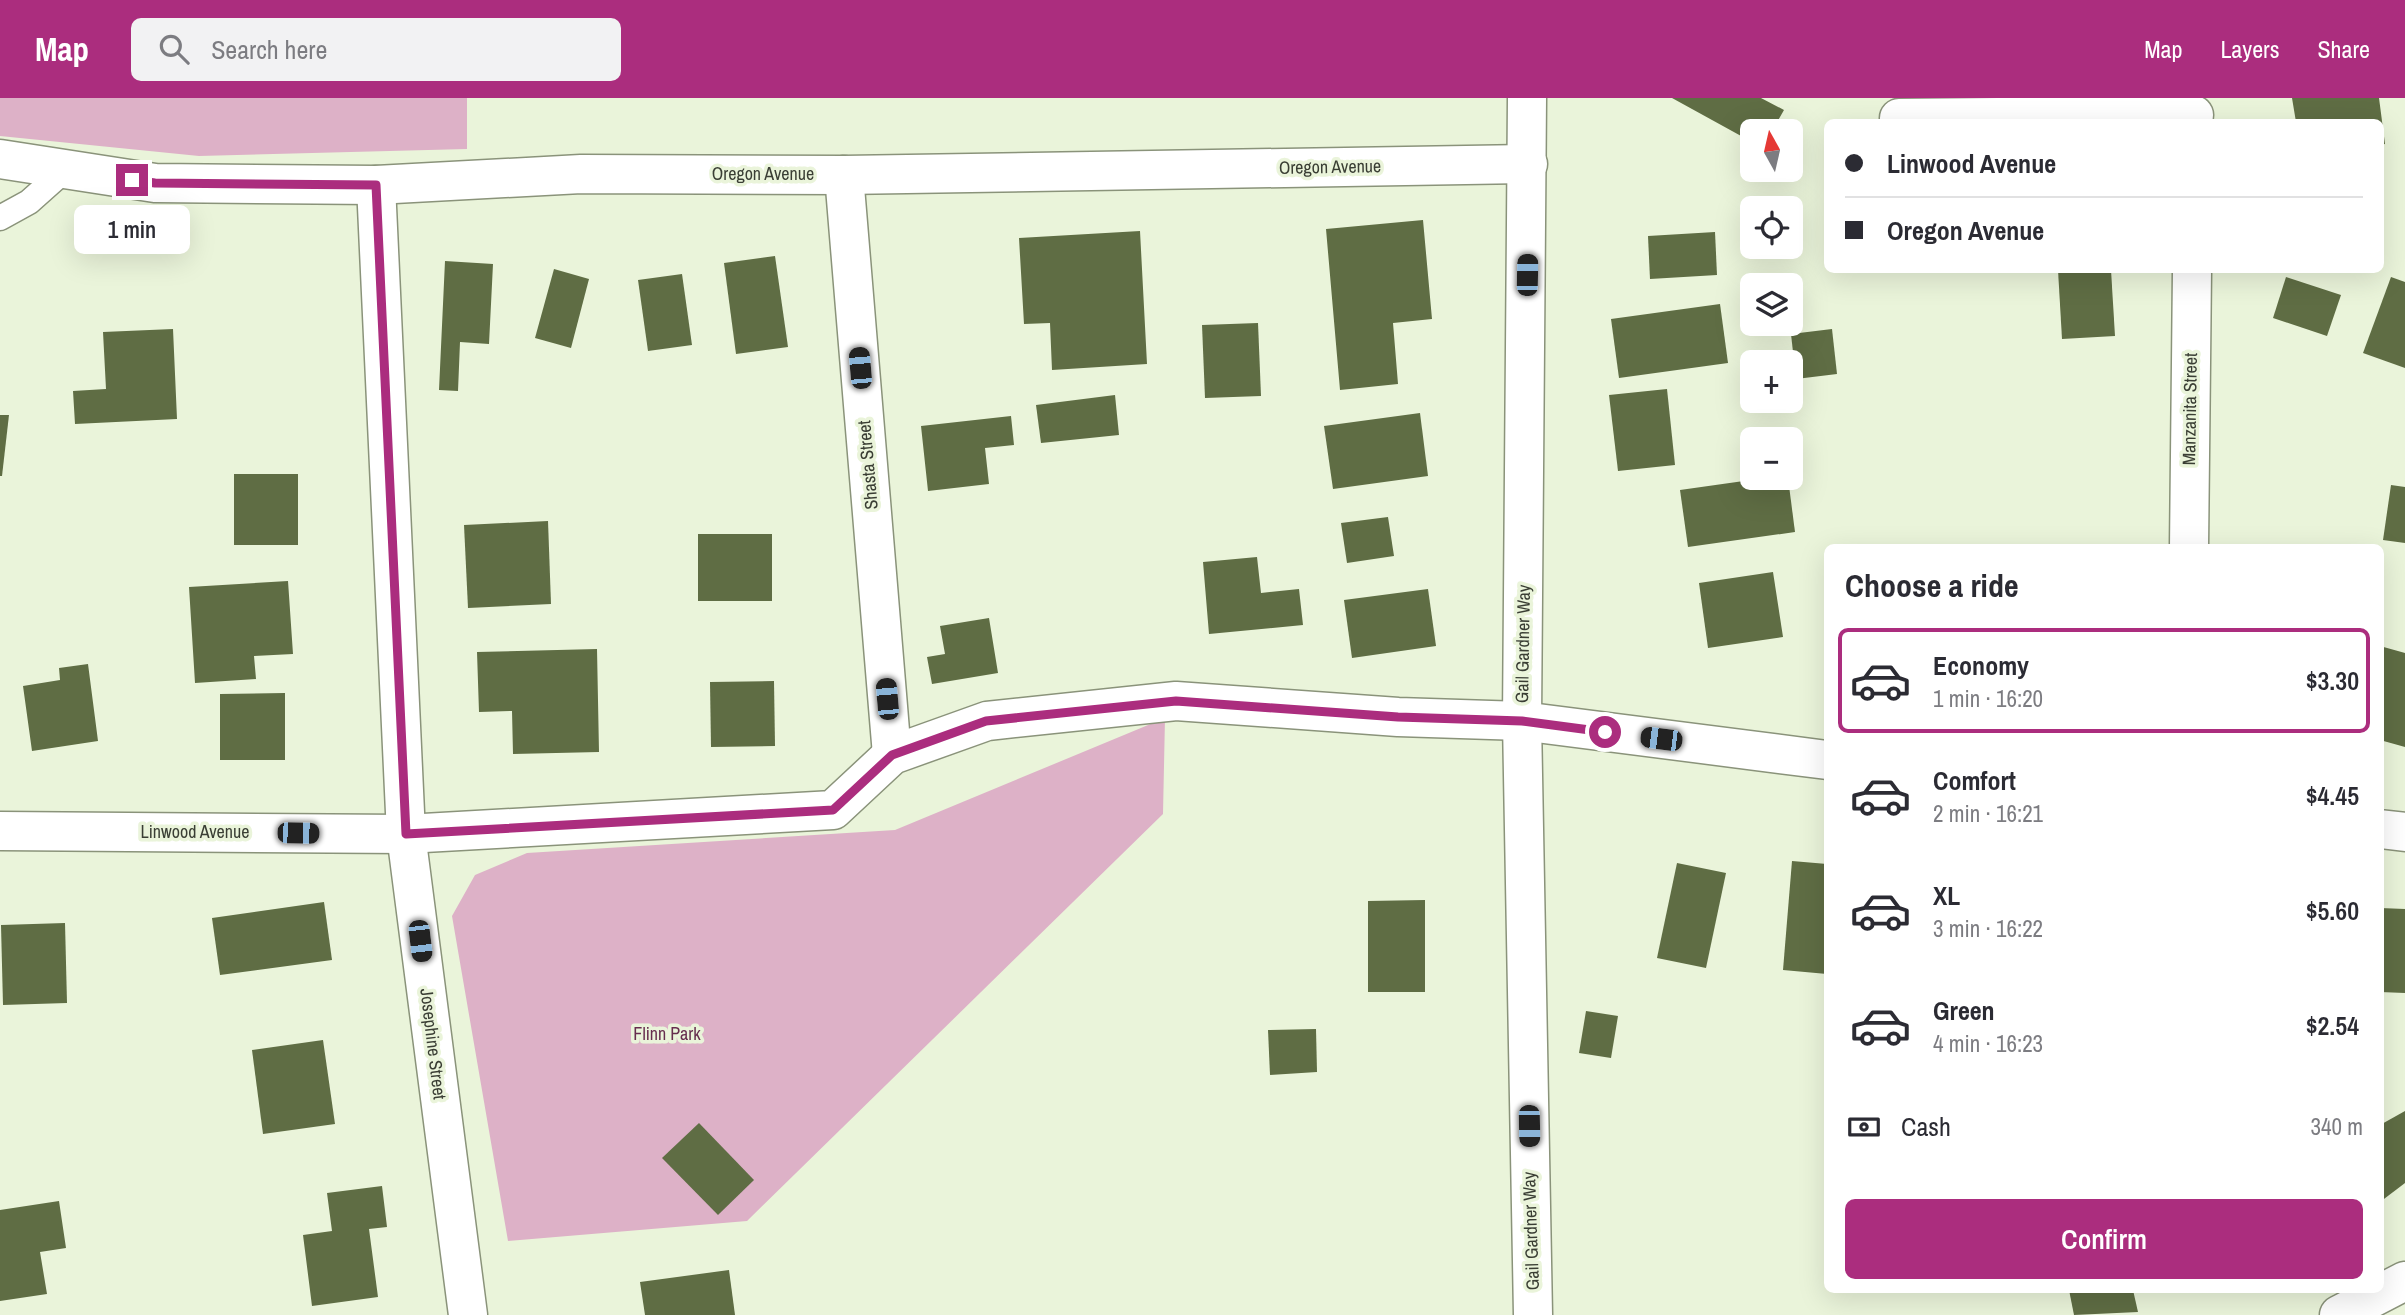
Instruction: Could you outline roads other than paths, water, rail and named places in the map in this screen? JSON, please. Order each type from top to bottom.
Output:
[{"type":"street","name":"Gail Gardner Way","points":[[1527,98],[1522,721],[1534,1315]]},
{"type":"street","points":[[1899,118],[2194,112]]},
{"type":"street","name":"Oregon Avenue","points":[[0,159],[155,183],[376,185],[580,174],[844,174],[1528,163]]},
{"type":"street","name":"Shasta Street","points":[[844,174],[892,755]]},
{"type":"street","name":"Josephine Street","points":[[376,185],[406,834],[468,1315]]},
{"type":"street","name":"Manzanita Street","points":[[2189,544],[2192,273]]},
{"type":"street","name":"Linwood Avenue","points":[[0,831],[406,834],[833,810],[892,755],[986,721],[1176,701],[1398,717],[1522,721],[1824,760]]},
{"type":"street","points":[[2384,830],[2405,832]]},
{"type":"street","points":[[2384,1292],[2405,1281]]},
{"type":"street","points":[[2339,1315],[2382,1293]]},
{"type":"lane","points":[[0,218],[29,202],[66,169]]},
{"type":"park label","name":"Flinn Park","points":[[667,1034]]}]
